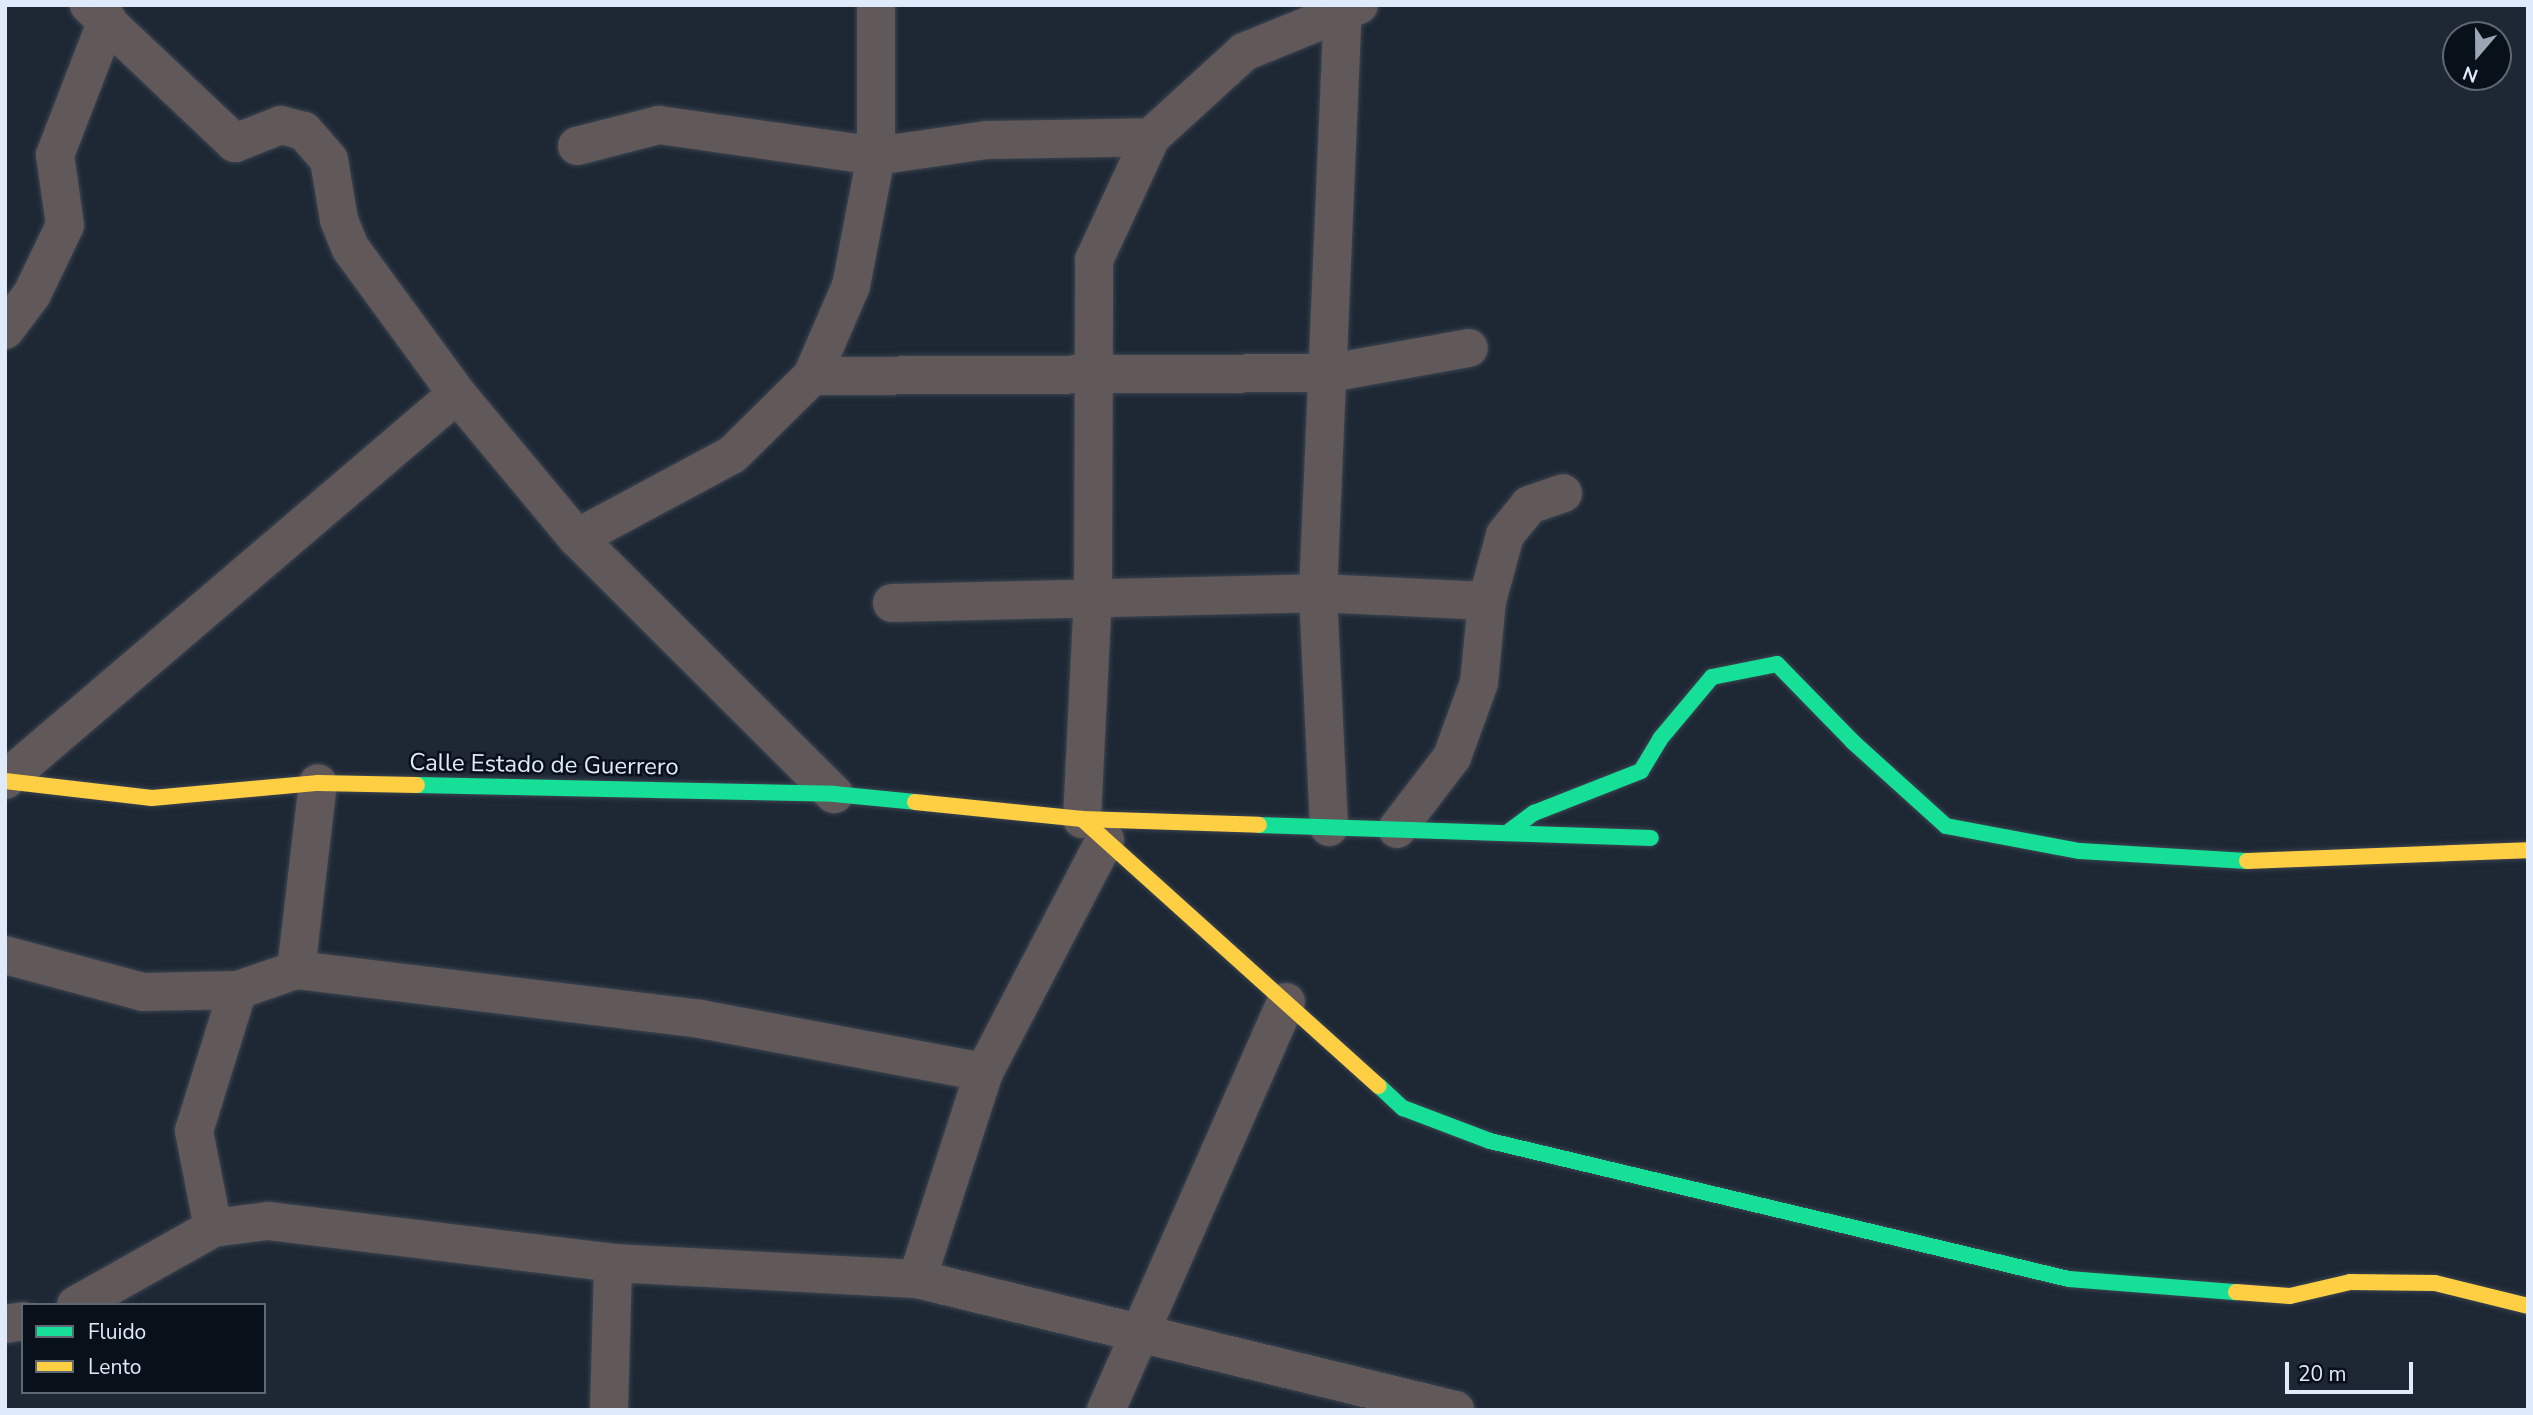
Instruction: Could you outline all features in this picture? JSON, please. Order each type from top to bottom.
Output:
[{"type":"street","points":[[577,538],[732,455],[811,376],[852,286],[876,156],[876,5]]},
{"type":"street","points":[[917,1279],[984,1072],[1094,830],[1094,260],[1151,136],[1244,52],[1348,8],[1318,593],[1329,827]]},
{"type":"street","points":[[5,330],[32,294],[65,225],[55,155],[98,13],[235,144],[281,125],[304,131],[329,160],[340,220],[351,248],[457,394],[577,538],[834,794]]},
{"type":"street","points":[[577,146],[659,125],[876,156],[987,140],[1151,136]]},
{"type":"street","points":[[811,376],[1330,373],[1469,348]]},
{"type":"street","points":[[5,780],[457,394]]},
{"type":"street","points":[[1397,829],[1452,757],[1479,683],[1487,601],[1505,535],[1529,505],[1563,493]]},
{"type":"street","points":[[891,603],[1318,593],[1487,601]]},
{"type":"street","points":[[1507,834],[1534,813],[1641,771],[1660,739],[1712,677],[1777,664],[1853,742],[1946,826],[2080,851],[2232,862],[2528,850]]},
{"type":"street","name":"Calle Estado de Guerrero","points":[[5,780],[152,798],[318,783],[834,794],[1094,830],[1329,827],[1651,838]]},
{"type":"street","points":[[296,970],[318,783]]},
{"type":"street","points":[[1094,830],[1403,1108],[1490,1141],[2069,1279],[2290,1296],[2350,1282],[2435,1283],[2528,1306]]},
{"type":"street","points":[[5,955],[144,992],[238,990],[296,970],[700,1019],[984,1072]]},
{"type":"street","points":[[213,1228],[194,1131],[238,990]]},
{"type":"street","points":[[1105,1410],[1286,1002]]},
{"type":"street","points":[[80,1303],[213,1228],[268,1221],[613,1263],[917,1279],[1140,1331],[1455,1410]]},
{"type":"street","points":[[609,1410],[613,1263]]},
{"type":"traffic: fast","points":[[1507,833],[1534,813],[1641,771],[1660,739],[1712,677],[1777,664],[1853,742],[1946,826],[2080,851],[2247,861]]},
{"type":"traffic: fast","points":[[417,785],[834,794],[915,802]]},
{"type":"traffic: fast","points":[[1259,825],[1651,838]]},
{"type":"traffic: fast","points":[[1379,1086],[1403,1108],[1490,1141],[2069,1279],[2236,1292]]},
{"type":"traffic: slow","points":[[5,781],[152,798],[318,783],[417,785]]},
{"type":"traffic: slow","points":[[915,802],[1082,819],[1259,825]]},
{"type":"traffic: slow","points":[[1082,819],[1379,1086]]},
{"type":"traffic: slow","points":[[2247,861],[2528,850]]},
{"type":"traffic: slow","points":[[2236,1292],[2290,1296],[2350,1282],[2435,1283],[2528,1306]]}]
